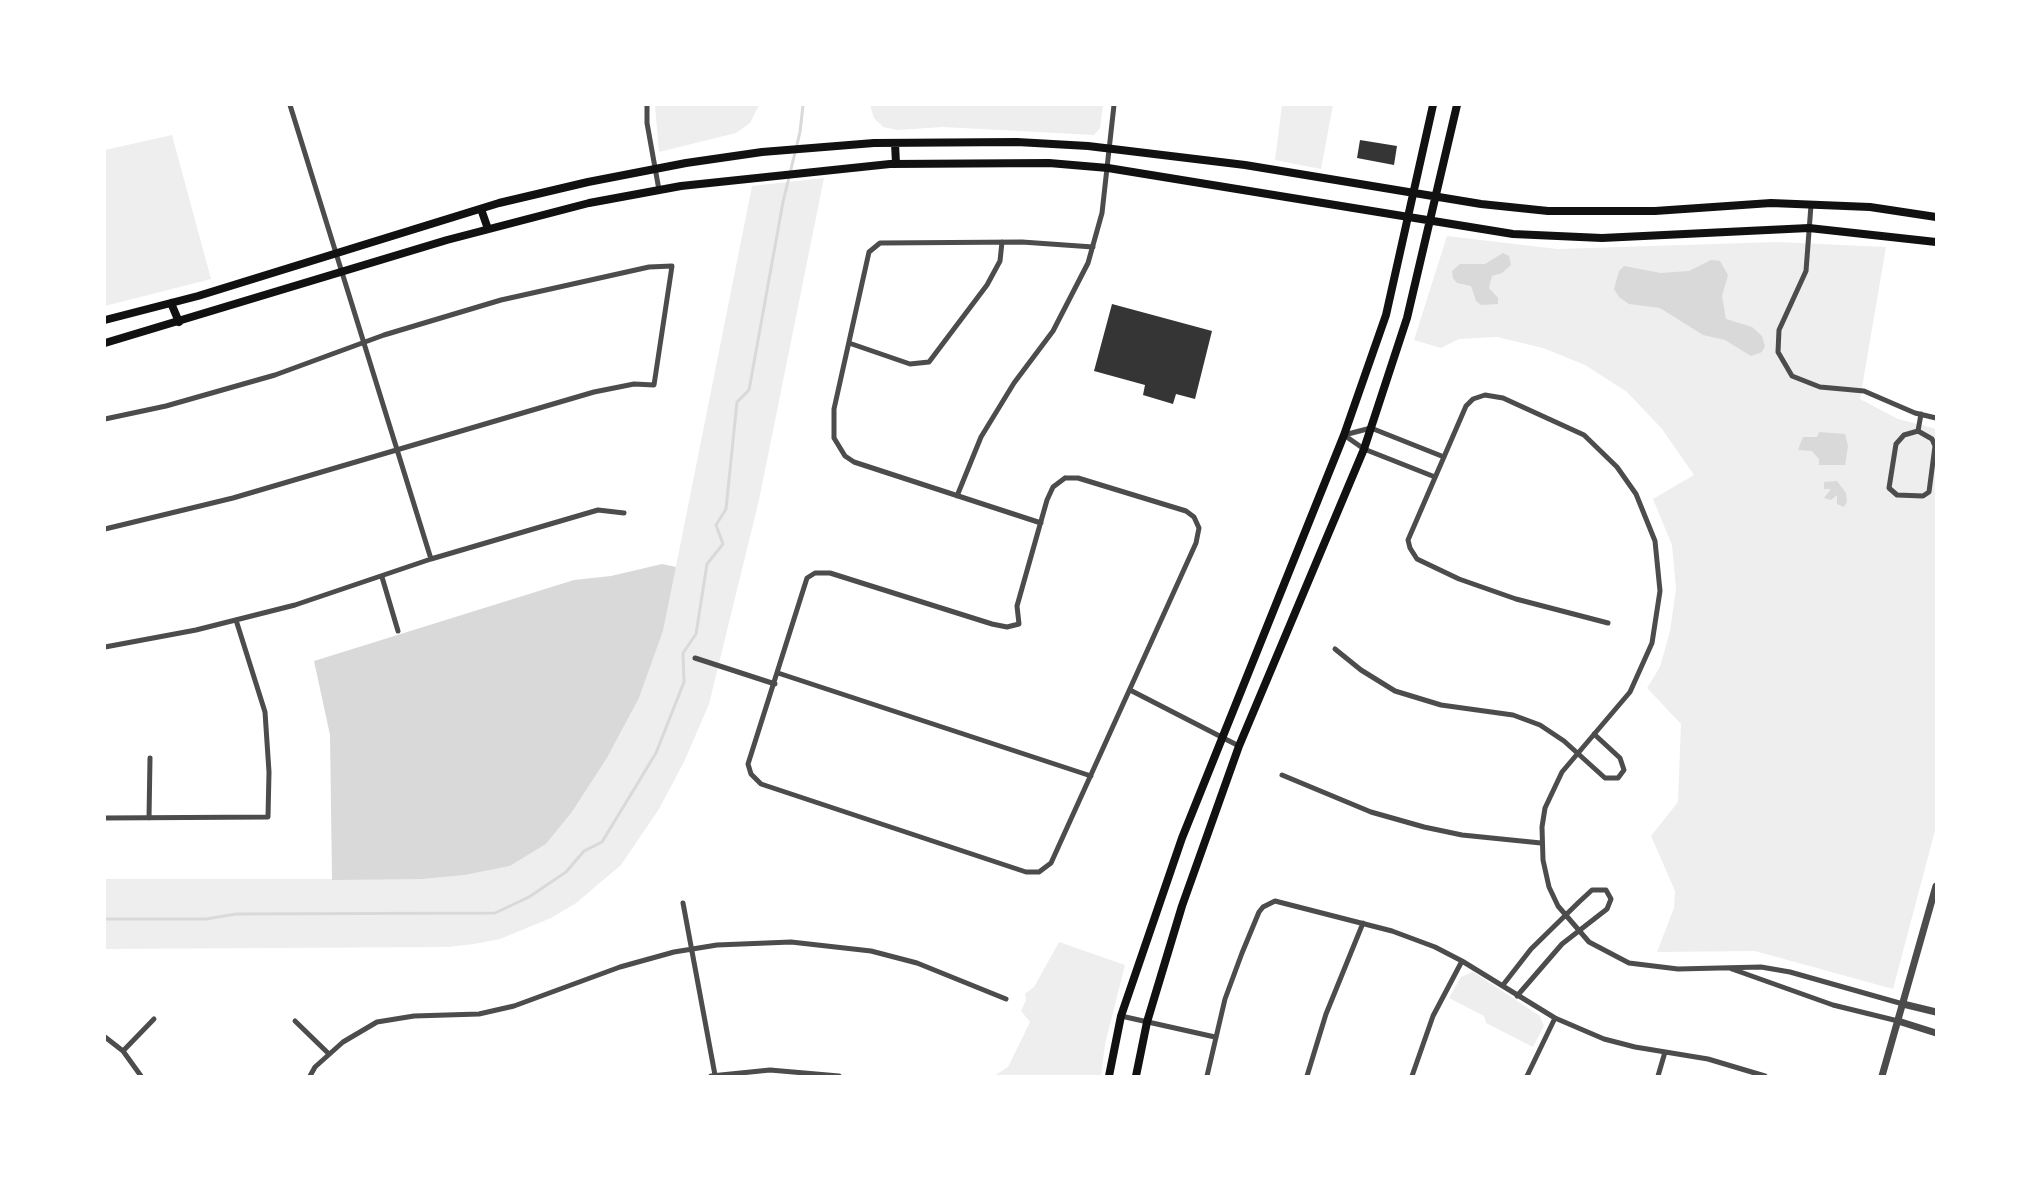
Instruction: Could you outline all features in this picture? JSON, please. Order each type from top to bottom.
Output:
[{"type":"main road","points":[[1109,1076],[1121,1016],[1182,838],[1344,435],[1386,315],[1434,105]]},
{"type":"main road","points":[[1136,1076],[1147,1022],[1182,906],[1239,746],[1371,428],[1407,318],[1457,105]]},
{"type":"main road","points":[[105,320],[171,303],[482,209],[655,168],[814,147],[895,143],[1017,142],[1110,149],[1245,165],[1512,208],[1582,212],[1655,211],[1771,203],[1870,207],[1936,217]]},
{"type":"main road","points":[[895,143],[896,164]]},
{"type":"main road","points":[[105,343],[488,229],[589,203],[659,190],[896,164],[1049,163],[1108,168],[1513,234],[1602,238],[1809,228],[1936,242]]},
{"type":"main road","points":[[482,209],[488,229]]},
{"type":"main road","points":[[171,303],[179,322]]},
{"type":"street","points":[[290,105],[431,559]]},
{"type":"street","points":[[646,105],[659,190]]},
{"type":"street","points":[[957,496],[981,437],[1014,383],[1053,331],[1074,294],[1093,247],[1102,213],[1114,105]]},
{"type":"street","points":[[1811,205],[1806,271],[1779,330],[1778,352],[1792,376],[1820,387],[1864,391],[1936,418]]},
{"type":"street","points":[[1041,523],[865,466],[845,456],[838,448],[834,438],[833,418],[867,259],[873,247],[887,242],[1002,242],[1093,247]]},
{"type":"street","points":[[849,343],[910,364],[922,364],[934,358],[977,302],[997,269],[1002,242]]},
{"type":"street","points":[[105,419],[166,406],[275,375],[364,342],[501,300],[649,267],[672,266],[654,385],[634,384],[594,392],[233,498],[105,529]]},
{"type":"street","points":[[1608,623],[1516,599],[1459,579],[1417,559],[1408,540],[1466,406],[1473,399],[1485,395],[1523,405],[1584,435],[1617,467],[1636,494],[1655,541],[1660,591],[1652,643],[1630,692],[1576,752],[1553,787],[1545,808],[1541,843],[1549,887],[1577,931],[1608,954],[1629,963],[1678,969],[1761,967],[1790,972],[1936,1012]]},
{"type":"street","points":[[1918,431],[1921,414]]},
{"type":"street","points":[[1344,435],[1371,428],[1444,457]]},
{"type":"street","points":[[1918,431],[1932,439],[1935,446],[1929,492],[1923,496],[1897,495],[1889,488],[1896,444],[1904,435],[1918,431]]},
{"type":"street","points":[[1344,435],[1364,449],[1435,477]]},
{"type":"street","points":[[1065,478],[1078,478],[1186,511],[1194,517],[1199,528],[1196,543],[1051,863],[1039,872],[1026,872],[761,784],[751,774],[748,764],[807,578],[815,573],[831,573],[1007,627],[1019,624],[1017,606],[1041,523],[1053,487],[1065,478]]},
{"type":"street","points":[[105,647],[236,620],[295,605],[431,559],[598,510],[624,513]]},
{"type":"street","points":[[382,577],[398,631]]},
{"type":"street","points":[[105,818],[268,817],[269,761],[265,712],[236,620]]},
{"type":"street","points":[[1335,649],[1361,670],[1395,691],[1441,705],[1526,719],[1554,733],[1605,778],[1612,780],[1622,775],[1624,770],[1620,758],[1594,734]]},
{"type":"street","points":[[695,658],[775,684]]},
{"type":"street","points":[[778,673],[1091,776]]},
{"type":"street","points":[[1130,690],[1239,746]]},
{"type":"street","points":[[149,818],[150,758]]},
{"type":"street","points":[[1281,775],[1371,812],[1424,827],[1472,836],[1541,843]]},
{"type":"street","points":[[1882,1076],[1936,886]]},
{"type":"street","points":[[1503,985],[1531,949],[1565,915],[1592,890],[1602,889],[1609,895],[1610,905],[1607,909],[1577,931],[1545,962],[1517,996]]},
{"type":"street","points":[[1207,1076],[1215,1037],[1242,954],[1259,912],[1269,903],[1283,901],[1412,938],[1462,961],[1555,1018],[1604,1039],[1708,1059],[1765,1076]]},
{"type":"street","points":[[683,903],[713,1076],[770,1070],[839,1076]]},
{"type":"street","points":[[1307,1076],[1326,1014],[1363,923]]},
{"type":"street","points":[[310,1076],[328,1054],[343,1042],[377,1022],[414,1016],[479,1014],[514,1006],[620,967],[691,949],[745,942],[779,942],[861,949],[917,963],[1006,999]]},
{"type":"street","points":[[1412,1076],[1433,1017],[1462,961]]},
{"type":"street","points":[[1728,968],[1833,1005],[1936,1033]]},
{"type":"street","points":[[1121,1016],[1215,1037]]},
{"type":"street","points":[[1527,1076],[1555,1018]]},
{"type":"street","points":[[123,1052],[154,1019]]},
{"type":"street","points":[[295,1022],[328,1054]]},
{"type":"street","points":[[105,1037],[123,1052],[141,1076]]},
{"type":"street","points":[[1658,1076],[1665,1052]]},
{"type":"shaded area","points":[[655,105],[759,105],[750,123],[736,133],[659,152]]},
{"type":"shaded area","points":[[870,105],[1103,105],[1100,128],[1094,135],[943,127],[897,130],[883,127],[874,118]]},
{"type":"shaded area","points":[[1282,105],[1333,105],[1321,169],[1275,160]]},
{"type":"shaded area","points":[[172,135],[211,279],[105,306],[105,150]]},
{"type":"shaded area","points":[[824,178],[759,500],[709,704],[684,762],[659,809],[621,865],[576,903],[551,918],[500,939],[474,944],[448,947],[105,949],[105,879],[423,879],[465,875],[510,866],[546,844],[572,812],[607,758],[639,698],[663,631],[752,186]]},
{"type":"shaded area","points":[[1447,236],[1557,249],[1777,242],[1886,247],[1860,399],[1898,419],[1936,429],[1936,827],[1893,989],[1755,951],[1657,952],[1674,908],[1675,891],[1651,836],[1678,802],[1681,724],[1647,688],[1660,667],[1670,631],[1676,589],[1672,545],[1653,499],[1694,475],[1662,429],[1627,392],[1585,365],[1543,348],[1497,337],[1459,339],[1441,348],[1414,340]]},
{"type":"shaded area","points":[[1503,253],[1509,256],[1511,265],[1502,273],[1492,276],[1489,288],[1498,298],[1498,304],[1481,305],[1476,301],[1471,286],[1457,283],[1452,271],[1460,264],[1485,264]]},
{"type":"shaded area","points":[[1711,260],[1720,261],[1728,275],[1722,296],[1726,319],[1752,327],[1762,336],[1765,346],[1762,352],[1751,356],[1725,340],[1703,335],[1660,308],[1629,304],[1619,297],[1614,289],[1619,271],[1624,266],[1661,273],[1689,271]]},
{"type":"shaded area","points":[[1819,432],[1845,434],[1848,446],[1845,465],[1819,465],[1819,459],[1812,451],[1798,450],[1803,437],[1817,437]]},
{"type":"shaded area","points":[[1837,481],[1846,493],[1847,502],[1844,507],[1837,504],[1837,495],[1831,500],[1824,498],[1831,489],[1824,489],[1824,482]]},
{"type":"shaded area","points":[[662,564],[676,567],[663,631],[639,698],[607,758],[572,812],[546,844],[510,866],[465,875],[423,879],[332,880],[330,735],[314,661],[574,580],[611,576]]},
{"type":"shaded area","points":[[1059,942],[1125,965],[1105,1044],[1101,1076],[994,1076],[1008,1067],[1030,1022],[1021,1011],[1026,1000],[1025,994],[1034,987]]},
{"type":"shaded area","points":[[1473,972],[1540,1016],[1544,1026],[1533,1047],[1486,1023],[1484,1016],[1449,998],[1461,977]]},
{"type":"building","points":[[1360,140],[1397,146],[1394,165],[1357,158]]},
{"type":"building","points":[[1112,304],[1212,331],[1195,399],[1176,394],[1173,404],[1143,395],[1145,385],[1094,371]]},
{"type":"waterway","points":[[105,919],[206,919],[236,914],[495,913],[529,897],[566,872],[584,851],[602,842],[656,753],[684,682],[683,653],[696,634],[707,564],[723,544],[716,525],[726,509],[737,402],[749,390],[783,202],[800,132],[803,105]]}]
